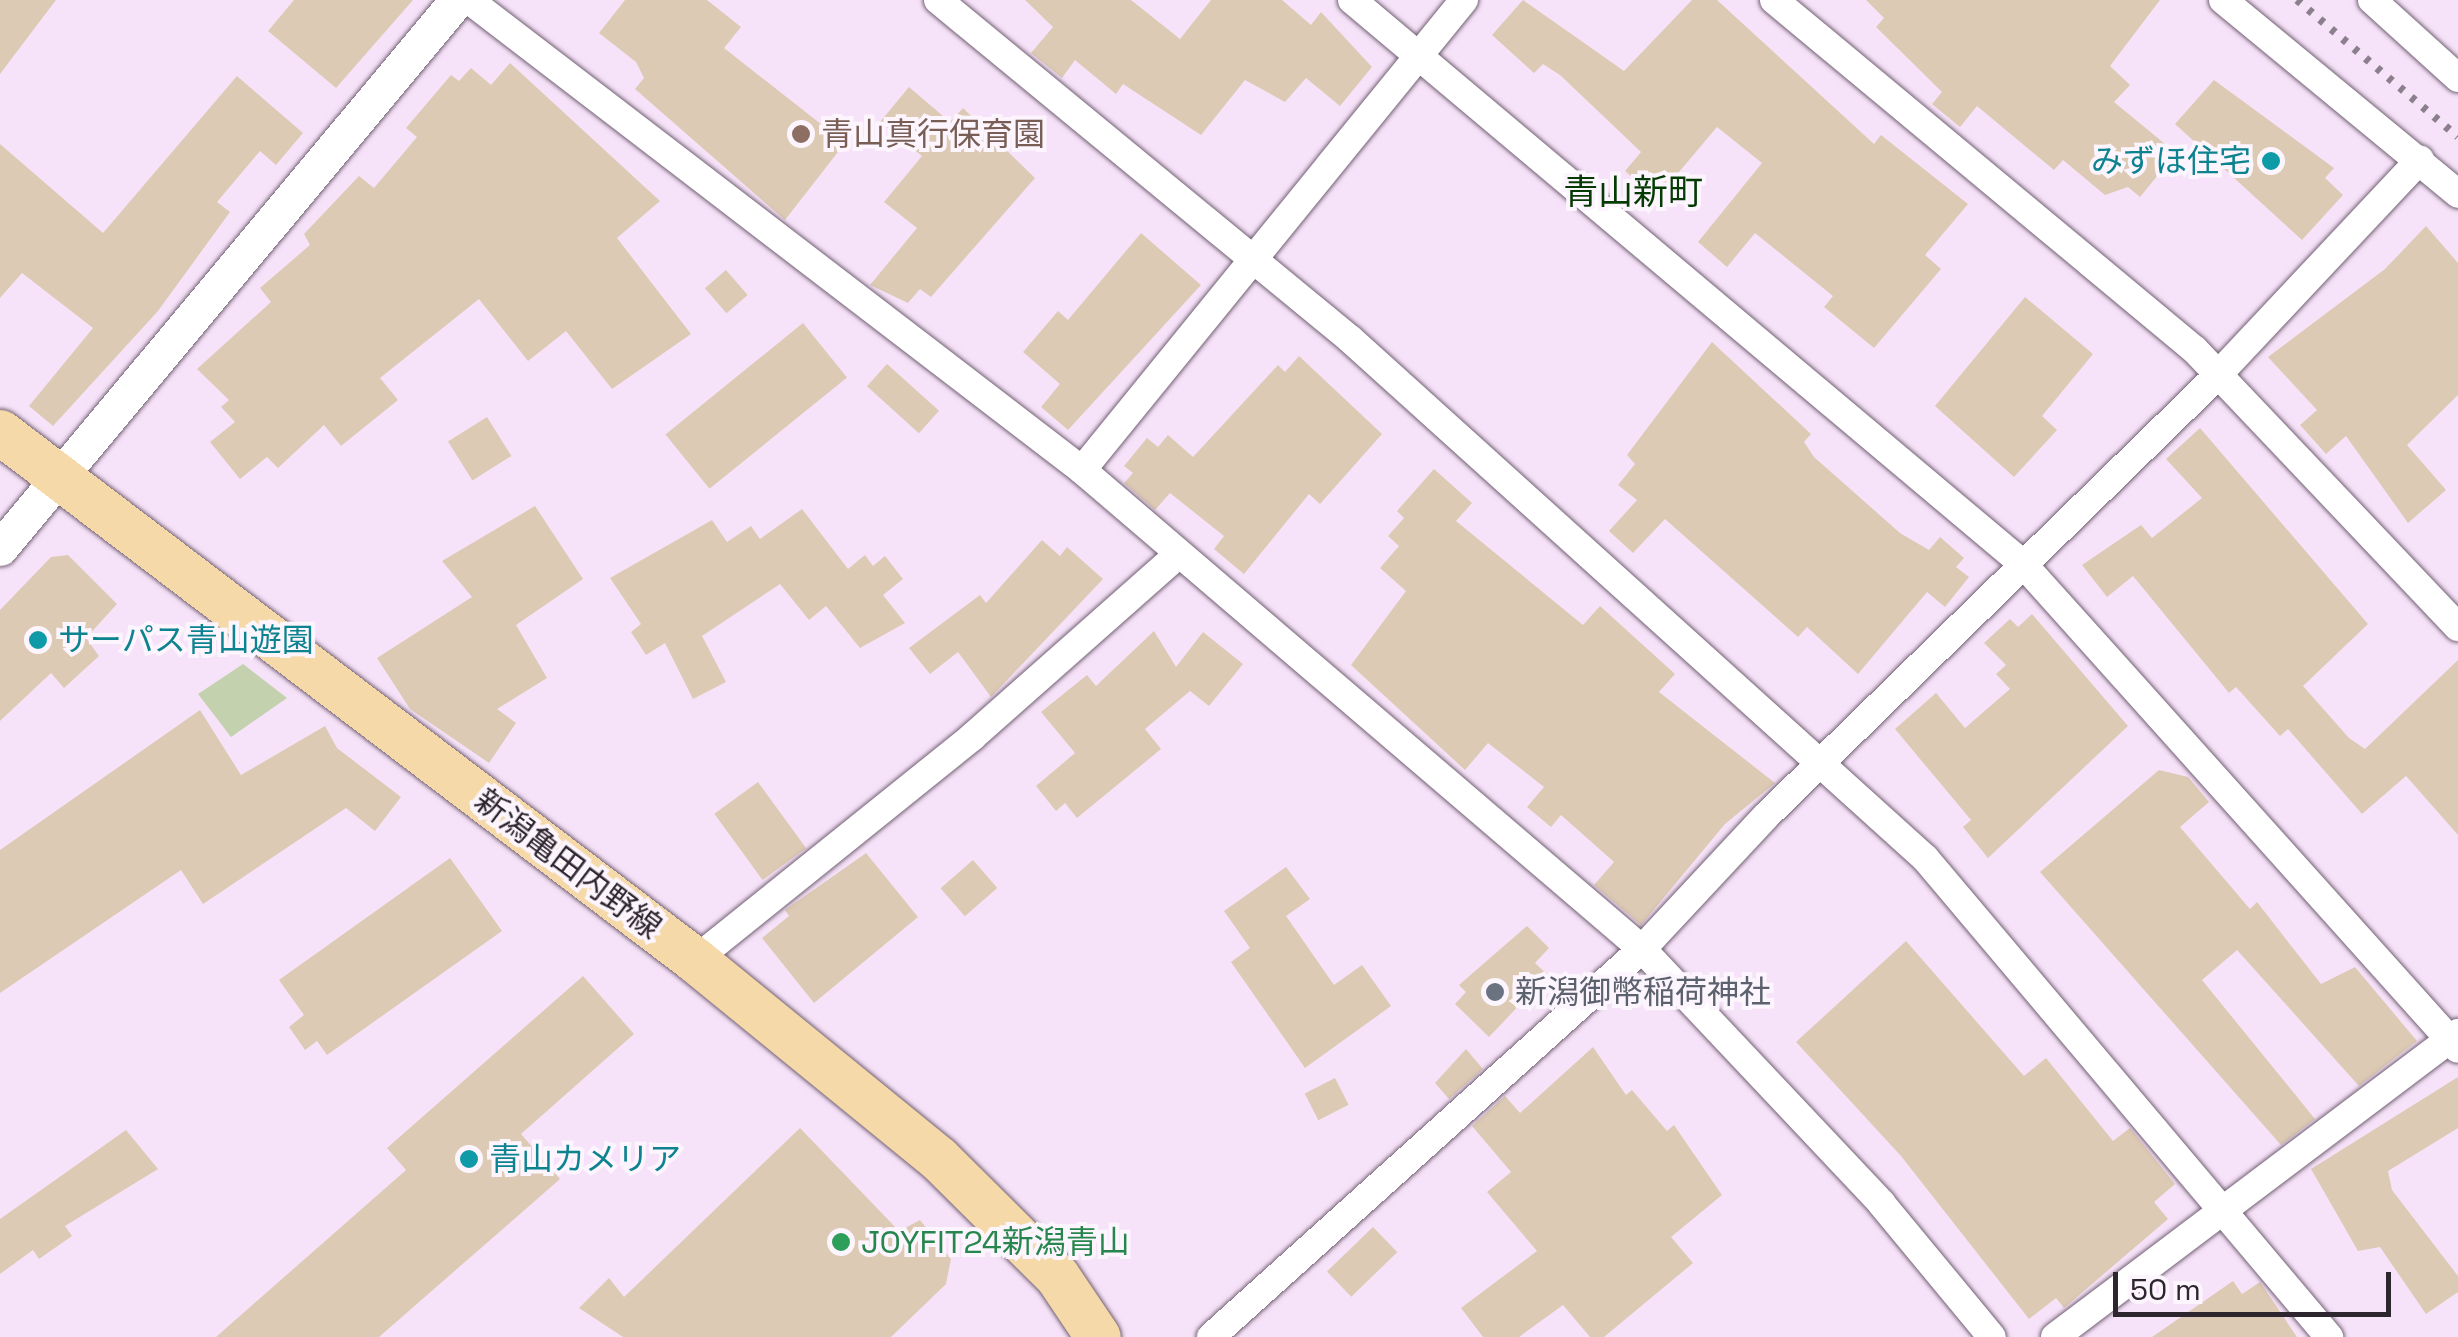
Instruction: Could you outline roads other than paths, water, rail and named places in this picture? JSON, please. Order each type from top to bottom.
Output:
[{"type":"main road","name":"新潟亀田内野線","points":[[0,432],[695,960],[938,1158],[1056,1276],[1098,1337]]},
{"type":"street","points":[[0,548],[62,482],[457,0]]},
{"type":"street","points":[[468,0],[1082,470],[1642,949],[1881,1203],[1992,1337]]},
{"type":"street","points":[[938,0],[1251,253],[1925,858],[2227,1206],[2329,1337]]},
{"type":"street","points":[[1352,0],[2023,564],[2456,1040],[2055,1337]]},
{"type":"street","points":[[1082,470],[1251,253],[1464,0]]},
{"type":"street","points":[[1774,0],[2194,350],[2214,378],[2458,627]]},
{"type":"street","points":[[2223,0],[2458,194]]},
{"type":"street","points":[[2372,0],[2458,78]]},
{"type":"street","points":[[1211,1337],[1642,949],[1822,763],[2214,378],[2420,160]]},
{"type":"street","points":[[695,960],[972,737],[1178,556]]},
{"type":"railway","points":[[2297,0],[2458,137]]},
{"type":"place","name":"青山真行保育園","points":[[801,134]]},
{"type":"place","name":"みずほ住宅","points":[[2271,161]]},
{"type":"place","name":"サーパス青山遊園","points":[[38,640]]},
{"type":"place","name":"新潟御幣稲荷神社","points":[[1495,992]]},
{"type":"place","name":"青山カメリア","points":[[469,1159]]},
{"type":"place","name":"JOYFIT24新潟青山","points":[[841,1242]]},
{"type":"district","name":"青山新町","points":[[1633,192]]}]
